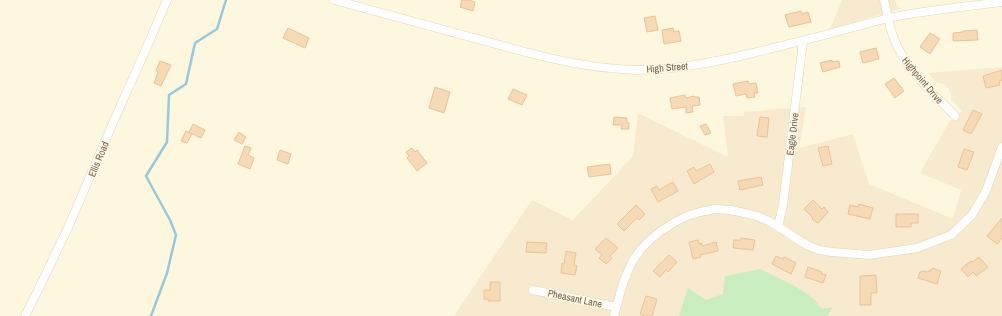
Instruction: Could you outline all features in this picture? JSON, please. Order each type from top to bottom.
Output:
[{"type":"street","name":"Ellis Road","points":[[25,316],[67,230],[167,0]]},
{"type":"street","name":"High Street","points":[[334,0],[529,53],[585,65],[611,69],[636,70],[699,65],[803,41],[889,18],[1002,2]]},
{"type":"street","name":"Highpoint Drive","points":[[884,0],[892,35],[899,50],[910,66],[955,116]]},
{"type":"street","name":"Eagle Drive","points":[[778,226],[783,206],[803,41]]},
{"type":"street","points":[[614,316],[623,283],[632,262],[650,239],[681,219],[700,212],[715,209],[731,210],[757,216],[778,226],[793,237],[819,250],[869,255],[918,248],[951,235],[972,215],[986,191],[1002,147]]},
{"type":"street","name":"Pheasant Lane","points":[[533,290],[616,307]]},
{"type":"shaded area","points":[[842,0],[895,0],[897,6],[903,8],[830,29]]},
{"type":"shaded area","points":[[1002,67],[1002,316],[454,316],[532,200],[573,220],[633,156],[638,113],[728,157],[723,116],[743,116],[745,112],[806,107],[799,148],[853,134],[869,184],[953,219],[961,190],[920,173],[949,122],[962,111],[951,99],[949,89],[944,84],[937,83],[928,73]]},
{"type":"green space","points":[[760,269],[795,286],[813,299],[822,309],[833,307],[827,316],[679,316],[688,288],[706,300],[723,294],[725,276]]},
{"type":"building","points":[[462,0],[475,2],[473,11],[460,7]]},
{"type":"building","points":[[801,11],[802,14],[808,12],[811,22],[789,27],[785,15]]},
{"type":"building","points":[[655,16],[658,30],[647,32],[644,18]]},
{"type":"building","points":[[288,28],[309,38],[305,48],[283,38]]},
{"type":"building","points":[[673,28],[674,32],[679,31],[681,41],[664,44],[662,30]]},
{"type":"building","points":[[977,30],[978,40],[953,41],[953,33]]},
{"type":"building","points":[[930,33],[940,39],[930,54],[920,47]]},
{"type":"building","points":[[876,48],[879,59],[863,63],[860,52]]},
{"type":"building","points":[[832,60],[832,62],[839,61],[840,67],[823,72],[820,63]]},
{"type":"building","points":[[160,61],[171,65],[161,86],[154,83],[158,72],[156,71]]},
{"type":"building","points":[[1002,70],[1002,80],[999,81],[1000,85],[986,88],[983,76]]},
{"type":"building","points":[[894,78],[904,91],[895,98],[885,84]]},
{"type":"building","points":[[748,81],[749,84],[756,83],[758,93],[754,93],[755,97],[747,98],[746,94],[736,96],[733,84]]},
{"type":"building","points":[[435,87],[450,92],[444,113],[429,108]]},
{"type":"building","points":[[513,89],[527,95],[522,105],[508,99]]},
{"type":"building","points":[[685,95],[686,98],[694,96],[699,97],[700,105],[692,106],[693,112],[686,113],[686,107],[672,109],[670,98]]},
{"type":"building","points":[[973,110],[982,114],[971,134],[963,130]]},
{"type":"building","points":[[614,117],[627,118],[629,129],[621,129],[622,125],[613,125]]},
{"type":"building","points":[[760,117],[769,118],[767,137],[757,136]]},
{"type":"building","points":[[193,124],[205,130],[201,138],[189,132]]},
{"type":"building","points":[[706,124],[711,133],[705,135],[700,126]]},
{"type":"building","points":[[186,131],[192,134],[187,143],[181,141]]},
{"type":"building","points":[[239,132],[246,137],[242,144],[234,140]]},
{"type":"building","points":[[245,146],[251,148],[248,155],[254,158],[250,169],[238,164]]},
{"type":"building","points":[[828,146],[832,164],[823,166],[818,148]]},
{"type":"building","points":[[412,148],[415,152],[417,150],[427,163],[417,171],[407,158],[409,156],[406,152]]},
{"type":"building","points":[[964,149],[974,152],[967,170],[958,167]]},
{"type":"building","points":[[280,150],[291,154],[288,164],[277,160]]},
{"type":"building","points":[[610,164],[611,174],[589,177],[587,167]]},
{"type":"building","points":[[710,164],[714,172],[694,184],[687,171],[694,167],[696,171]]},
{"type":"building","points":[[761,177],[763,185],[740,190],[738,181]]},
{"type":"building","points":[[673,182],[678,191],[658,202],[651,189],[657,186],[659,190]]},
{"type":"building","points":[[813,200],[822,209],[824,207],[828,212],[818,223],[812,219],[813,218],[804,209]]},
{"type":"building","points":[[859,204],[873,208],[870,219],[848,214],[850,205],[858,207]]},
{"type":"building","points":[[636,205],[645,214],[639,220],[637,218],[624,231],[617,224]]},
{"type":"building","points":[[896,214],[918,214],[918,223],[911,223],[911,227],[896,227]]},
{"type":"building","points":[[1002,218],[1002,238],[997,244],[987,236]]},
{"type":"building","points":[[606,238],[618,248],[610,256],[612,258],[606,264],[599,258],[602,255],[595,249]]},
{"type":"building","points":[[741,238],[755,240],[753,250],[733,248],[734,240],[741,240]]},
{"type":"building","points":[[698,240],[699,244],[702,243],[702,246],[716,242],[718,251],[700,255],[701,257],[693,259],[689,242]]},
{"type":"building","points":[[527,242],[547,243],[546,253],[526,252]]},
{"type":"building","points":[[566,251],[576,253],[574,265],[577,266],[575,275],[561,273],[562,263],[564,264]]},
{"type":"building","points":[[669,255],[677,262],[668,272],[666,270],[660,277],[653,271]]},
{"type":"building","points":[[776,256],[783,259],[784,257],[796,263],[791,274],[772,264]]},
{"type":"building","points":[[979,257],[988,267],[976,276],[973,272],[968,277],[961,269]]},
{"type":"building","points":[[808,267],[826,275],[823,283],[805,277]]},
{"type":"building","points":[[932,268],[941,271],[937,284],[918,278],[920,272],[929,272]]},
{"type":"building","points":[[876,275],[877,293],[871,293],[871,305],[860,305],[860,276]]},
{"type":"building","points":[[490,282],[500,282],[500,301],[488,301],[488,299],[484,299],[484,290],[490,290]]},
{"type":"building","points":[[646,296],[657,299],[652,316],[643,316],[640,314]]},
{"type":"waterway","points":[[151,316],[167,273],[176,235],[170,220],[146,176],[167,142],[169,95],[186,84],[195,43],[217,29],[226,0]]}]
